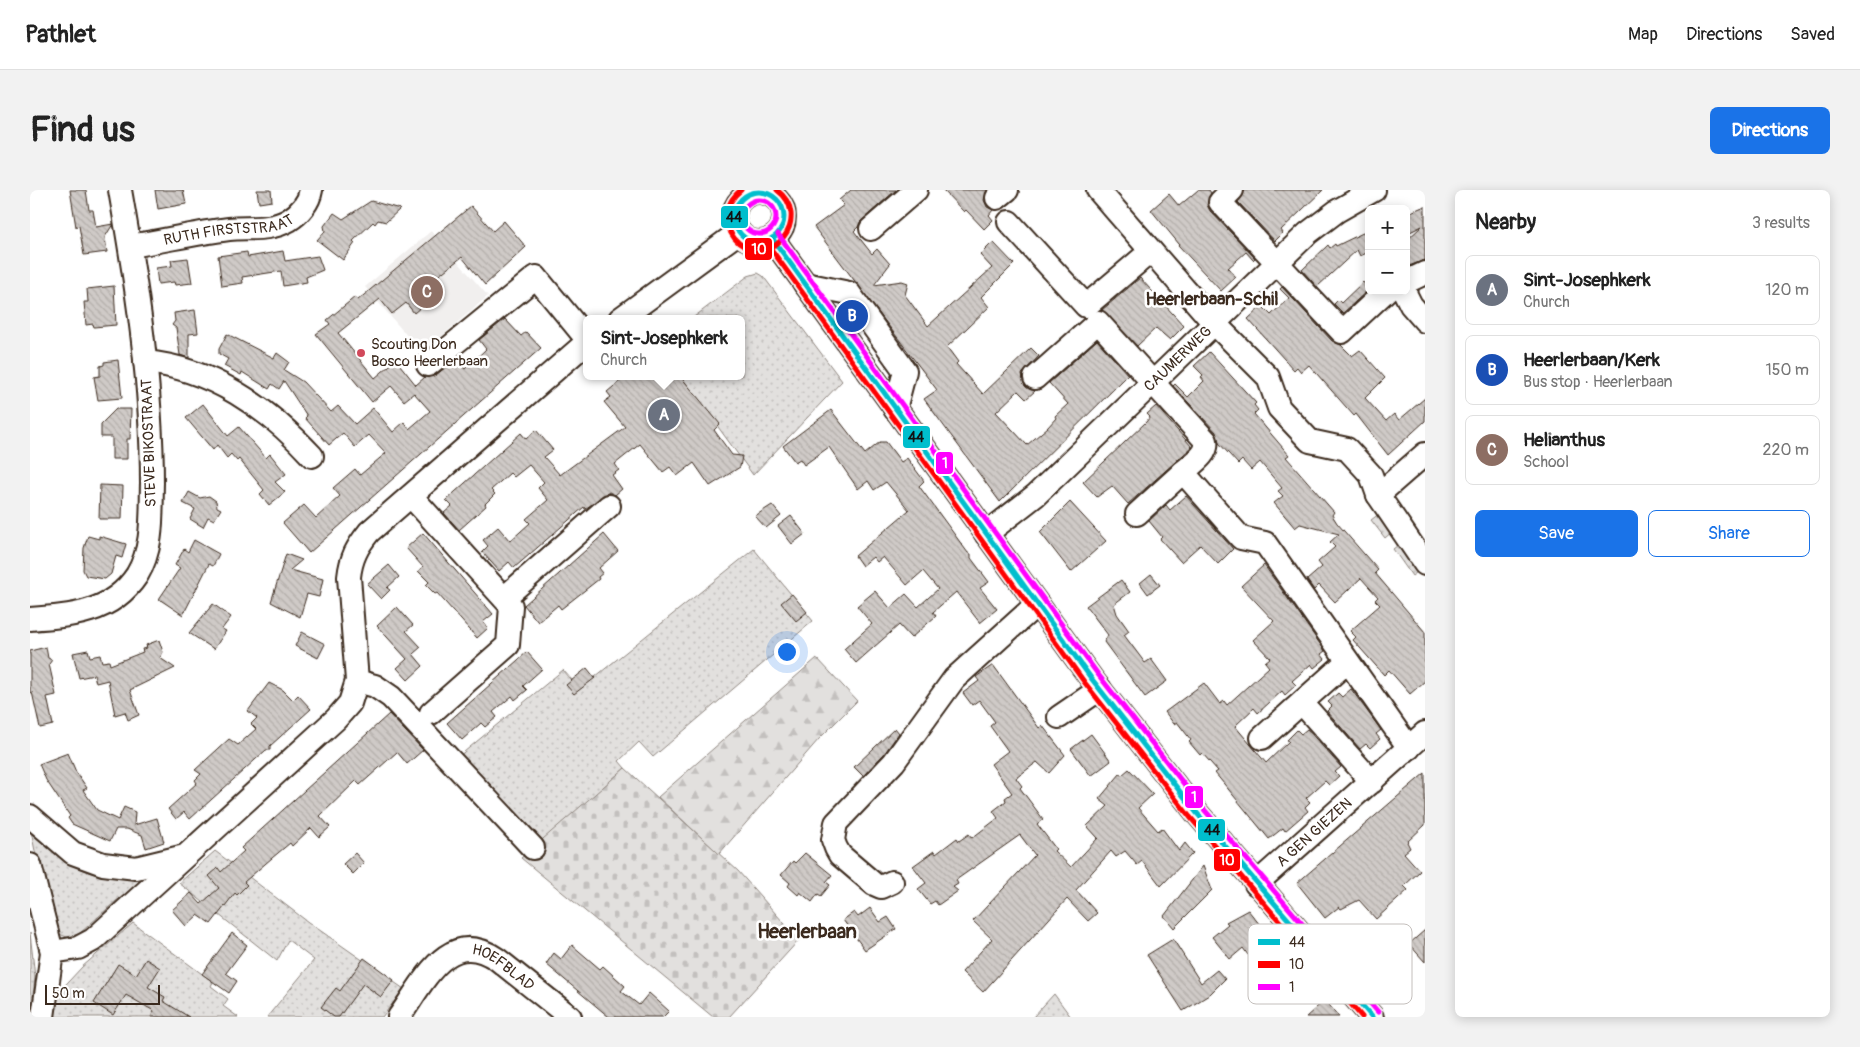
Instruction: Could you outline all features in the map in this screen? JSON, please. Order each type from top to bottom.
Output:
[{"type":"street","name":"STEVE BIKOSTRAAT","points":[[30,619],[73,616],[100,608],[124,590],[144,561],[151,526],[152,444],[145,362],[130,246],[120,190]]},
{"type":"street","name":"RUTH FIRSTSTRAAT","points":[[130,246],[205,233],[274,226],[298,213],[305,205],[312,190]]},
{"type":"street","points":[[871,229],[916,190]]},
{"type":"street","points":[[1098,190],[1214,323],[1268,377],[1280,408],[1310,441],[1347,449],[1371,475],[1378,495],[1423,558]]},
{"type":"street","points":[[1232,190],[1220,202],[1342,332],[1382,295]]},
{"type":"street","name":"CAUMERWEG","points":[[986,534],[1036,495],[1323,220],[1374,190]]},
{"type":"street","points":[[763,193],[779,202],[784,219],[780,230],[772,238],[766,241],[751,241],[739,232],[734,216],[737,195],[763,193]]},
{"type":"street","points":[[1009,222],[1086,306],[1151,251]]},
{"type":"street","points":[[625,315],[739,232]]},
{"type":"street","points":[[772,238],[1100,690],[1196,812],[1291,924]]},
{"type":"street","points":[[1410,280],[1425,273]]},
{"type":"street","points":[[428,366],[536,277],[583,334]]},
{"type":"street","points":[[805,284],[849,293],[905,371],[895,409]]},
{"type":"street","points":[[1406,295],[1411,305],[1425,321]]},
{"type":"street","points":[[1035,378],[1098,322],[1206,441],[1208,447],[1205,452],[1137,514]]},
{"type":"street","points":[[52,952],[78,948],[93,940],[336,719],[350,703],[357,680],[349,577],[351,560],[369,532],[583,346]]},
{"type":"street","points":[[145,362],[170,364],[196,372],[244,397],[278,423],[312,456]]},
{"type":"street","points":[[1378,495],[1425,454]]},
{"type":"street","points":[[1183,472],[1241,538],[1265,543],[1417,741]]},
{"type":"street","points":[[411,496],[511,606],[508,645],[424,719]]},
{"type":"street","points":[[504,598],[610,506]]},
{"type":"street","points":[[892,882],[881,887],[874,884],[840,855],[834,840],[836,823],[894,762],[954,679],[1037,604]]},
{"type":"street","points":[[1262,738],[1340,668]]},
{"type":"street","points":[[357,680],[375,686],[424,719],[533,848]]},
{"type":"street","points":[[1059,717],[1100,690]]},
{"type":"street","points":[[1302,703],[1372,782]]},
{"type":"street","name":"A GEN GIEZEN","points":[[1256,884],[1417,741]]},
{"type":"street","points":[[30,816],[73,853],[103,864],[136,868],[184,857]]},
{"type":"street","points":[[30,865],[52,952],[43,1017]]},
{"type":"street","name":"HOEFBLAD","points":[[398,1017],[440,960],[451,952],[465,948],[487,952],[498,959],[570,1017]]},
{"type":"street","points":[[1361,1004],[1372,1017]]},
{"type":"shaded area","points":[[431,231],[488,296],[422,353],[365,287]]},
{"type":"green space","points":[[758,273],[763,276],[842,381],[753,475],[684,380],[745,380],[745,315],[697,315],[748,276]]},
{"type":"green space","points":[[1379,514],[1393,531],[1385,538],[1371,520]]},
{"type":"green space","points":[[1402,542],[1421,569],[1412,576],[1393,549]]},
{"type":"green space","points":[[754,549],[813,621],[653,757],[639,742],[619,761],[625,768],[541,842],[458,757],[563,670],[580,689]]},
{"type":"green space","points":[[817,658],[857,701],[819,739],[719,854],[658,797]]},
{"type":"green space","points":[[625,768],[738,871],[799,940],[729,1017],[713,1017],[521,858]]},
{"type":"green space","points":[[30,826],[61,857],[90,873],[115,876],[159,871],[116,901],[79,934],[67,937],[51,931]]},
{"type":"green space","points":[[215,851],[308,922],[404,989],[382,1017],[267,1017],[314,960],[288,940],[277,961],[179,883]]},
{"type":"green space","points":[[133,923],[213,982],[211,986],[228,999],[223,1006],[238,1017],[53,1017],[55,996],[82,967]]},
{"type":"green space","points":[[30,933],[35,977],[31,1017],[30,1017]]},
{"type":"green space","points":[[1054,994],[1071,1017],[1033,1017]]},
{"type":"building","points":[[70,190],[86,190],[89,210],[93,210],[96,227],[113,224],[105,237],[107,252],[84,255],[79,226],[76,227]]},
{"type":"building","points":[[155,190],[183,190],[186,204],[158,209]]},
{"type":"building","points":[[257,190],[271,190],[272,201],[259,203]]},
{"type":"building","points":[[851,190],[896,190],[860,222],[854,231],[872,254],[877,249],[890,264],[874,285],[902,281],[908,283],[905,295],[928,326],[992,268],[980,255],[993,242],[1014,264],[981,297],[989,307],[947,347],[958,362],[956,364],[983,394],[1031,348],[1039,356],[1022,374],[1025,386],[1035,391],[1026,399],[1018,391],[996,412],[1027,445],[1048,427],[1056,418],[1055,416],[1068,404],[1049,383],[1097,340],[1128,375],[1000,502],[924,399],[937,390],[814,227],[844,205],[839,200]]},
{"type":"building","points":[[943,190],[987,190],[984,200],[987,207],[993,210],[989,215],[993,220],[984,229]]},
{"type":"building","points":[[1198,190],[1209,190],[1211,193],[1207,205],[1210,211],[1255,258],[1253,260],[1246,252],[1228,268],[1236,277],[1221,291],[1178,245],[1151,210],[1169,194],[1179,206]]},
{"type":"building","points":[[1245,190],[1323,190],[1281,230],[1283,233],[1275,241],[1238,202]]},
{"type":"building","points":[[371,201],[400,209],[386,222],[378,220],[375,224],[373,222],[353,241],[355,243],[343,260],[317,240],[325,231],[324,226],[334,213],[343,219]]},
{"type":"building","points":[[471,206],[493,231],[504,221],[526,247],[485,285],[462,257],[434,279],[442,289],[414,313],[406,303],[392,314],[380,299],[338,333],[375,378],[396,360],[416,385],[425,377],[436,375],[456,359],[465,369],[486,349],[479,340],[505,319],[521,336],[526,332],[541,348],[309,553],[283,523],[304,505],[316,518],[340,496],[333,488],[355,469],[360,475],[386,453],[369,435],[355,447],[343,433],[329,445],[305,418],[307,416],[284,381],[279,389],[272,384],[269,389],[242,372],[241,375],[224,366],[228,359],[219,354],[219,349],[227,334],[274,358],[277,353],[289,362],[284,370],[303,382],[331,412],[338,406],[355,424],[373,408],[393,432],[404,422],[409,429],[430,411],[414,393],[404,401],[391,386],[372,402],[316,334],[330,324],[327,320],[355,297],[358,300]]},
{"type":"building","points":[[1425,206],[1425,260],[1410,266],[1410,237],[1422,226],[1410,232],[1410,212]]},
{"type":"building","points":[[1365,232],[1365,254],[1360,256],[1357,250],[1317,287],[1302,270],[1328,245],[1330,248],[1335,244],[1336,246]]},
{"type":"building","points":[[283,251],[285,261],[318,256],[323,270],[306,277],[307,282],[283,286],[281,271],[242,277],[243,283],[222,286],[218,256],[247,252],[248,257]]},
{"type":"building","points":[[188,258],[192,283],[175,285],[174,282],[158,284],[156,268],[172,266],[171,260]]},
{"type":"building","points":[[1140,278],[1184,326],[1170,340],[1156,328],[1137,346],[1102,310]]},
{"type":"building","points":[[1363,282],[1365,284],[1365,293],[1343,313],[1334,304],[1338,300],[1341,303]]},
{"type":"building","points":[[114,286],[116,325],[94,327],[93,324],[86,325],[84,302],[88,302],[87,289]]},
{"type":"building","points":[[1282,287],[1332,341],[1341,345],[1352,356],[1360,350],[1385,378],[1365,398],[1386,421],[1394,414],[1399,420],[1425,398],[1425,421],[1388,455],[1356,414],[1354,416],[1309,365],[1301,372],[1297,367],[1294,370],[1248,319],[1262,306],[1271,315],[1289,298],[1280,289]]},
{"type":"building","points":[[195,310],[198,333],[189,334],[189,358],[180,355],[176,328],[172,325],[175,321],[174,313]]},
{"type":"building","points":[[1209,352],[1256,403],[1254,405],[1258,410],[1254,414],[1289,455],[1286,457],[1334,512],[1332,515],[1337,523],[1378,570],[1375,573],[1425,632],[1425,681],[1410,694],[1389,670],[1384,675],[1353,640],[1356,637],[1350,631],[1380,605],[1375,600],[1378,597],[1361,578],[1335,602],[1319,585],[1314,590],[1307,580],[1322,567],[1318,562],[1335,547],[1330,542],[1339,534],[1300,524],[1295,528],[1274,503],[1283,496],[1278,491],[1282,488],[1260,462],[1251,470],[1242,460],[1238,464],[1219,443],[1216,432],[1173,386],[1175,384],[1188,397],[1204,381],[1201,377],[1203,375],[1194,366]]},
{"type":"building","points":[[118,360],[122,398],[98,400],[94,377],[100,376],[100,366],[104,365],[104,362]]},
{"type":"building","points":[[621,380],[683,380],[720,424],[714,430],[732,455],[742,456],[740,467],[710,486],[694,463],[677,476],[670,467],[663,472],[640,444],[615,464],[619,470],[612,475],[622,489],[615,495],[609,492],[585,509],[584,507],[514,568],[509,562],[499,571],[482,552],[488,546],[483,540],[498,527],[510,541],[530,523],[526,519],[548,500],[538,488],[544,482],[529,465],[514,477],[510,473],[491,490],[495,494],[485,504],[486,506],[459,530],[444,513],[452,506],[446,500],[521,433],[526,439],[536,430],[553,450],[544,457],[560,475],[625,427],[604,402],[611,397],[607,392]]},
{"type":"building","points":[[203,404],[228,436],[239,427],[266,458],[270,454],[286,474],[275,482],[285,492],[269,505],[260,494],[264,490],[239,459],[237,461],[231,454],[227,458],[217,445],[213,450],[186,418]]},
{"type":"building","points":[[1156,406],[1192,447],[1128,504],[1112,486],[1097,497],[1083,482],[1146,422],[1150,417],[1147,414]]},
{"type":"building","points":[[116,409],[131,409],[130,439],[127,439],[127,459],[112,459],[112,437],[101,437],[101,424]]},
{"type":"building","points":[[831,410],[865,454],[880,442],[886,442],[901,462],[907,458],[924,481],[919,486],[968,553],[971,554],[971,558],[989,582],[980,588],[997,609],[980,623],[956,592],[933,612],[936,616],[911,638],[899,625],[856,663],[844,649],[872,624],[857,606],[875,591],[890,608],[906,594],[918,607],[938,589],[923,571],[907,585],[883,557],[877,562],[873,557],[862,566],[855,556],[909,510],[886,482],[874,490],[868,481],[858,489],[829,447],[804,465],[800,459],[795,462],[783,446]]},
{"type":"building","points":[[100,485],[123,486],[122,519],[99,519]]},
{"type":"building","points":[[189,492],[200,498],[209,496],[216,501],[217,507],[221,509],[214,520],[208,517],[203,527],[190,519],[195,509],[183,503]]},
{"type":"building","points":[[1186,496],[1233,549],[1218,564],[1200,545],[1181,562],[1160,539],[1162,537],[1149,521],[1166,505],[1170,510]]},
{"type":"building","points":[[1070,502],[1106,541],[1071,572],[1040,532]]},
{"type":"building","points":[[772,505],[781,516],[766,528],[755,516]]},
{"type":"building","points":[[791,516],[805,534],[792,544],[778,526]]},
{"type":"building","points":[[423,533],[493,614],[483,622],[488,628],[477,638],[437,593],[435,594],[426,585],[429,582],[418,571],[423,567],[406,548]]},
{"type":"building","points":[[604,534],[618,551],[599,568],[603,573],[598,577],[599,579],[561,609],[558,605],[538,622],[524,605]]},
{"type":"building","points":[[88,536],[99,539],[99,536],[126,544],[122,558],[116,556],[111,574],[105,579],[86,576],[83,570],[84,548]]},
{"type":"building","points":[[194,540],[219,554],[213,566],[209,564],[183,615],[159,599],[180,568],[175,565],[184,549],[188,552]]},
{"type":"building","points":[[286,554],[302,560],[290,570],[323,579],[319,597],[307,594],[300,617],[271,602]]},
{"type":"building","points":[[389,565],[399,577],[387,588],[390,590],[381,599],[367,584]]},
{"type":"building","points":[[1264,565],[1325,651],[1321,654],[1325,659],[1314,668],[1311,664],[1292,681],[1296,685],[1285,695],[1282,691],[1258,713],[1254,708],[1235,726],[1266,763],[1289,741],[1287,740],[1297,730],[1301,734],[1307,729],[1341,767],[1335,772],[1339,776],[1329,785],[1325,781],[1306,798],[1310,802],[1305,807],[1308,811],[1285,831],[1283,828],[1269,839],[1215,773],[1218,771],[1202,753],[1200,755],[1189,742],[1191,740],[1177,722],[1174,724],[1165,712],[1204,683],[1220,704],[1224,701],[1227,705],[1269,667],[1265,662],[1270,658],[1253,640],[1274,621],[1241,586]]},
{"type":"building","points":[[1151,574],[1160,585],[1148,594],[1140,583]]},
{"type":"building","points":[[1121,580],[1130,592],[1114,604],[1117,614],[1129,631],[1124,635],[1145,663],[1151,659],[1167,681],[1145,697],[1104,642],[1108,635],[1086,606]]},
{"type":"building","points":[[792,594],[807,612],[796,621],[781,603]]},
{"type":"building","points":[[213,604],[231,617],[222,629],[226,631],[214,649],[189,633]]},
{"type":"building","points":[[397,607],[413,625],[406,631],[421,647],[413,654],[423,666],[408,680],[397,668],[407,659],[377,626]]},
{"type":"building","points":[[302,632],[325,644],[318,658],[295,646]]},
{"type":"building","points":[[159,640],[163,652],[160,658],[175,668],[130,690],[139,715],[128,720],[125,712],[115,715],[108,680],[96,683],[94,675],[79,678],[73,653],[88,650],[90,657],[100,655],[102,662],[109,661],[110,665],[143,652],[142,649],[147,648],[146,645]]},
{"type":"building","points":[[46,647],[48,658],[52,660],[49,664],[56,695],[47,697],[53,725],[40,728],[32,692],[30,693],[30,651]]},
{"type":"building","points":[[527,652],[542,669],[523,686],[527,690],[515,700],[512,696],[493,712],[497,717],[485,727],[481,723],[462,740],[447,723]]},
{"type":"building","points":[[993,665],[1039,728],[1042,725],[1065,755],[1049,773],[1037,762],[1016,778],[1022,786],[1020,788],[1043,819],[1037,824],[1056,849],[1054,851],[1071,867],[1098,838],[1087,826],[1108,806],[1099,799],[1120,774],[1122,775],[1129,769],[1153,794],[1138,808],[1158,831],[1162,828],[1179,851],[1185,843],[1193,853],[1161,886],[1142,861],[1137,865],[1125,851],[1116,857],[1111,851],[1076,890],[1097,913],[1088,921],[1067,899],[983,992],[962,972],[992,939],[973,921],[1035,855],[1020,835],[956,880],[958,884],[953,887],[958,891],[938,905],[935,901],[930,904],[918,889],[926,883],[913,866],[934,851],[936,854],[957,838],[959,841],[969,834],[972,838],[998,818],[993,811],[1006,801],[1005,798],[1012,793],[991,764],[1008,751],[990,726],[995,722],[979,700],[972,705],[963,693],[979,681],[976,677]]},
{"type":"building","points":[[587,668],[595,678],[574,694],[566,685]]},
{"type":"building","points":[[269,683],[283,690],[293,700],[298,695],[311,709],[270,746],[270,750],[266,750],[190,819],[184,812],[176,819],[168,809],[197,783],[195,780],[201,774],[195,770],[229,739],[238,745],[256,729],[251,724],[257,718],[248,711]]},
{"type":"building","points":[[1351,689],[1381,730],[1376,734],[1380,739],[1370,748],[1366,744],[1360,749],[1327,711],[1332,706],[1328,702],[1338,693],[1342,697]]},
{"type":"building","points":[[389,714],[423,750],[407,764],[397,752],[360,785],[356,781],[320,816],[330,827],[319,837],[311,828],[292,846],[290,843],[244,882],[247,885],[237,895],[235,893],[211,924],[198,915],[186,926],[172,910],[191,893],[201,904],[219,888],[209,876],[218,868],[221,872],[244,851],[241,848]]},
{"type":"building","points":[[895,728],[899,733],[884,754],[863,776],[854,767]]},
{"type":"building","points":[[1091,734],[1111,761],[1091,776],[1071,749]]},
{"type":"building","points":[[68,753],[76,772],[87,788],[83,790],[97,810],[118,820],[124,807],[135,812],[134,825],[157,818],[164,842],[146,848],[142,835],[127,829],[116,829],[110,841],[72,824],[68,818],[70,816],[46,780],[39,764]]},
{"type":"building","points":[[1425,773],[1425,825],[1407,842],[1410,848],[1404,853],[1420,871],[1404,886],[1408,890],[1376,919],[1359,900],[1341,909],[1339,907],[1325,918],[1297,883]]},
{"type":"building","points":[[355,853],[364,863],[353,874],[343,864]]},
{"type":"building","points":[[805,853],[832,875],[826,882],[830,885],[821,896],[818,894],[812,902],[800,892],[798,895],[788,886],[790,883],[781,875],[793,861],[795,863]]},
{"type":"building","points":[[1203,866],[1212,890],[1174,928],[1164,916]]},
{"type":"building","points":[[870,908],[880,922],[888,917],[896,929],[865,950],[843,920],[854,912],[858,917]]},
{"type":"building","points":[[1248,910],[1259,924],[1248,924],[1248,955],[1243,948],[1230,959],[1212,937],[1228,924],[1226,922]]},
{"type":"building","points":[[1425,930],[1425,962],[1412,947],[1412,941]]},
{"type":"building","points":[[232,933],[247,945],[226,973],[237,981],[229,993],[202,974]]},
{"type":"building","points":[[1173,939],[1201,983],[1217,970],[1225,979],[1209,995],[1183,1011],[1147,955]]},
{"type":"building","points":[[572,945],[600,969],[603,966],[625,986],[621,991],[639,1005],[649,993],[669,1011],[663,1017],[609,1017],[546,964],[554,953],[561,959]]},
{"type":"building","points":[[364,958],[394,980],[381,997],[363,984],[339,1017],[334,1017],[321,1007],[336,988],[340,991]]},
{"type":"building","points":[[146,959],[160,968],[148,987],[165,997],[163,1001],[189,1017],[151,1017],[154,1011],[126,995],[113,1015],[94,1003],[118,964],[136,975]]},
{"type":"building","points":[[1321,1004],[1328,1004],[1339,1017],[1306,1017]]},
{"type":"transit line","name":"10","points":[[741,190],[732,199],[727,220],[729,230],[734,238],[739,243],[752,249],[764,249],[775,245],[784,236],[790,225],[791,213],[787,201],[777,190]]},
{"type":"transit line","name":"44","points":[[759,192],[773,196],[780,203],[784,217],[780,231],[773,238],[759,242],[745,238],[738,231],[734,217],[738,203],[745,196],[759,192]]},
{"type":"transit line","name":"1","points":[[759,200],[766,201],[771,205],[775,210],[776,217],[775,224],[771,229],[766,233],[759,234],[752,233],[747,229],[743,224],[742,217],[743,210],[747,205],[752,201],[759,200]]},
{"type":"transit line","name":"1","points":[[778,234],[1097,673],[1202,807],[1302,924]]},
{"type":"transit line","name":"44","points":[[772,238],[1091,678],[1196,812],[1292,924]]},
{"type":"transit line","name":"10","points":[[766,242],[1085,683],[1190,817],[1282,924]]},
{"type":"transit line","name":"10","points":[[1351,1004],[1362,1017]]},
{"type":"transit line","name":"44","points":[[1361,1004],[1372,1017]]},
{"type":"transit line","name":"1","points":[[1371,1004],[1378,1012]]},
{"type":"place","name":"Helianthus","points":[[427,292]]},
{"type":"place","name":"Heerlerbaan/Kerk","points":[[852,316]]},
{"type":"place","name":"Scouting Don Bosco Heerlerbaan","points":[[361,353]]},
{"type":"place","name":"Sint-Josephkerk","points":[[664,415]]},
{"type":"district","name":"Heerlerbaan-Schil","points":[[1212,299]]},
{"type":"district","name":"Heerlerbaan","points":[[807,931]]}]
